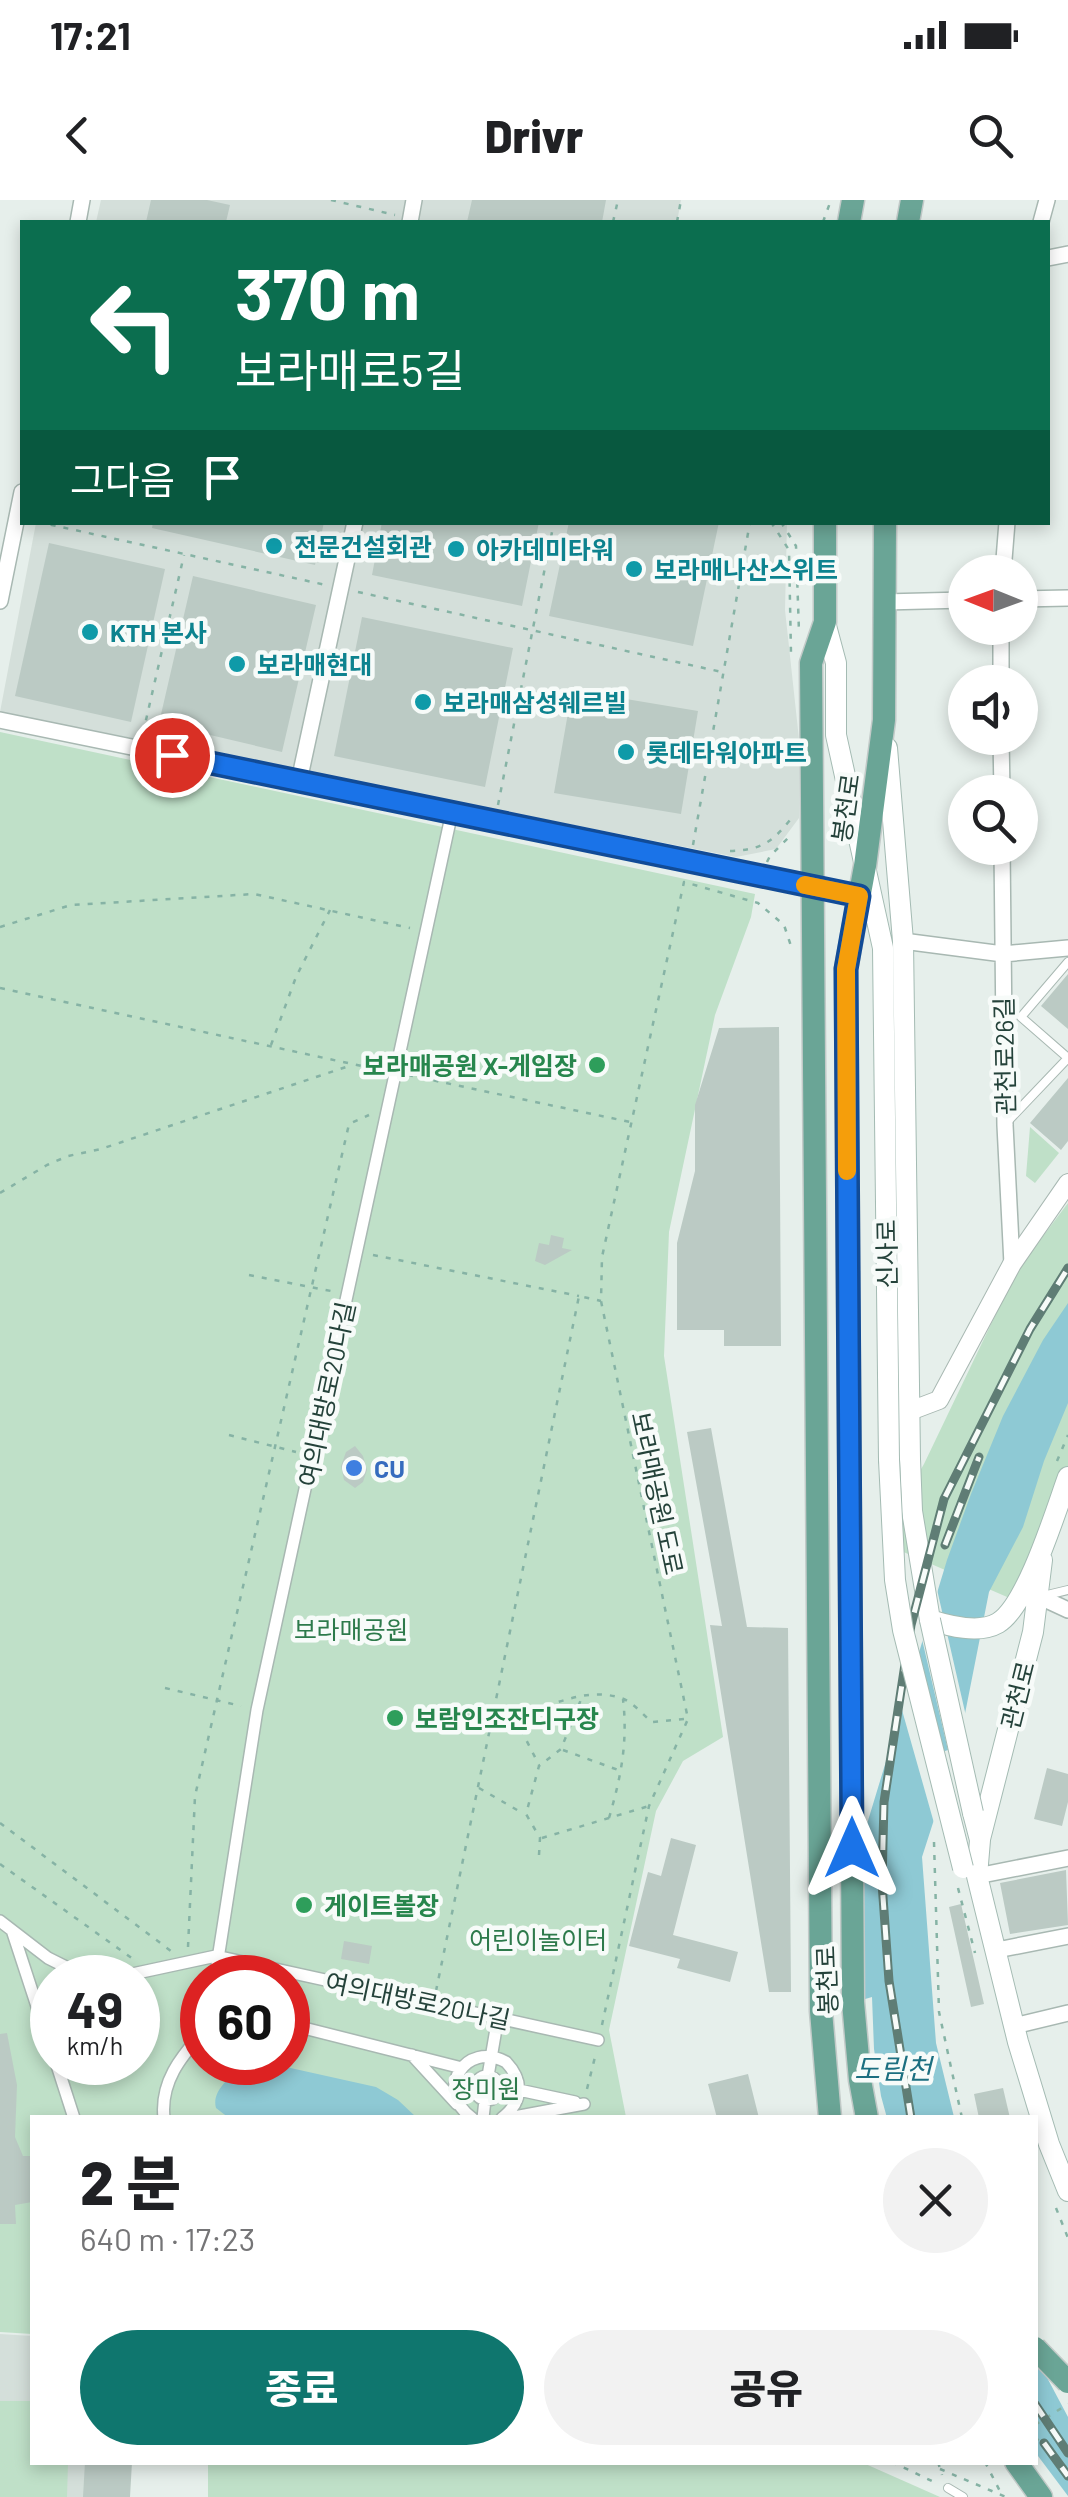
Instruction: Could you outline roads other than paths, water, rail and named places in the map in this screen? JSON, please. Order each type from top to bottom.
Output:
[{"type":"main road","name":"봉천로","points":[[825,525],[825,622],[811,662],[821,2012],[830,2115]]},
{"type":"main road","name":"봉천로","points":[[866,2115],[853,2002],[846,969],[865,897],[865,866],[884,720],[884,525]]},
{"type":"main road","points":[[825,622],[836,662],[836,735],[865,866]]},
{"type":"main road","name":"신사로","points":[[884,720],[903,940],[910,1411],[899,1459],[930,1620],[980,1840],[970,1872]]},
{"type":"main road","name":"신사로","points":[[865,897],[883,948],[899,1459],[895,1580],[903,1630],[970,1872],[997,1950],[1014,2026],[1050,2144],[1068,2191]]},
{"type":"main road","name":"관천로","points":[[930,1620],[953,1627],[993,1626],[1010,1613],[1061,1513],[1068,1477]]},
{"type":"main road","name":"관천로","points":[[980,1840],[1040,1597],[1043,1548]]},
{"type":"main road","points":[[1038,2351],[1068,2382]]},
{"type":"main road","points":[[1018,2465],[1041,2497]]},
{"type":"street","points":[[410,220],[414,200]]},
{"type":"street","points":[[0,601],[20,502]]},
{"type":"street","points":[[300,781],[354,525]]},
{"type":"street","points":[[1004,555],[1007,525]]},
{"type":"street","points":[[1038,599],[1068,598]]},
{"type":"street","points":[[884,602],[948,600]]},
{"type":"street","points":[[0,720],[865,897]]},
{"type":"street","name":"여의대방로20다길","points":[[216,1955],[257,1710],[452,812]]},
{"type":"street","name":"관천로26길","points":[[1002,865],[1005,1124],[1012,1264]]},
{"type":"street","points":[[903,940],[1003,954],[1068,948]]},
{"type":"street","points":[[910,1411],[939,1400],[1012,1264],[1068,1183]]},
{"type":"street","points":[[1040,1597],[1068,1610]]},
{"type":"street","points":[[970,1872],[1068,1858]]},
{"type":"street","name":"여의대방로20나길","points":[[0,1921],[48,1958],[72,1970],[123,1976],[180,1965]]},
{"type":"street","points":[[12,1930],[30,1985]]},
{"type":"street","points":[[997,1950],[1068,1936]]},
{"type":"street","name":"여의대방로20나길","points":[[310,1976],[598,2040]]},
{"type":"street","points":[[1014,2026],[1068,2013]]},
{"type":"street","points":[[483,2115],[498,2017]]},
{"type":"street","points":[[310,2029],[464,2065],[487,2088],[505,2115]]},
{"type":"street","points":[[409,2052],[469,2115]]},
{"type":"street","points":[[459,2106],[455,2083],[464,2065],[491,2056],[512,2068],[519,2092],[507,2115]]},
{"type":"street","points":[[163,2115],[173,2067],[180,2059]]},
{"type":"street","points":[[459,2106],[512,2068]]},
{"type":"street","points":[[455,2083],[584,2104],[512,2115]]},
{"type":"street","points":[[63,2085],[73,2115]]},
{"type":"lane","points":[[1005,1124],[1068,1058],[1021,1017],[1068,962]]},
{"type":"lane","points":[[1040,1597],[1068,1590]]},
{"type":"lane","points":[[948,2488],[963,2497]]},
{"type":"water","name":"도림천","points":[[1068,1303],[1068,1403],[1023,1527],[989,1592],[960,1739],[922,1857],[936,2043],[954,2115],[851,2115],[854,1898],[867,1824],[947,1560],[971,1494],[1003,1416],[1043,1340]]},
{"type":"water","points":[[310,2072],[376,2087],[414,2115],[225,2115],[216,2108],[223,2085],[310,2085]]},
{"type":"water","points":[[1038,2361],[1068,2417],[1068,2496],[1038,2456]]},
{"type":"railway","points":[[911,2115],[889,1981],[882,1883],[884,1802],[911,1625],[944,1499],[1030,1329],[1068,1268]]},
{"type":"railway","points":[[945,1545],[979,1457]]},
{"type":"railway","points":[[1038,2408],[1068,2453]]},
{"type":"railway","points":[[1044,2443],[1068,2476]]},
{"type":"place","name":"전문건설회관","points":[[274,546]]},
{"type":"place","name":"아카데미타워","points":[[456,549]]},
{"type":"place","name":"보라매나산스위트","points":[[634,569]]},
{"type":"place","name":"KTH 본사","points":[[90,632]]},
{"type":"place","name":"보라매현대","points":[[237,664]]},
{"type":"place","name":"보라매삼성쉐르빌","points":[[423,702]]},
{"type":"place","name":"롯데타워아파트","points":[[626,752]]},
{"type":"place","name":"보라매공원 X-게임장","points":[[597,1065]]},
{"type":"place","name":"CU","points":[[354,1468]]},
{"type":"place","name":"보람인조잔디구장","points":[[395,1718]]},
{"type":"place","name":"게이트볼장","points":[[304,1905]]},
{"type":"park label","name":"보라매공원","points":[[351,1629]]},
{"type":"park label","name":"어린이놀이터","points":[[538,1939]]},
{"type":"park label","name":"장미원","points":[[486,2088]]}]
